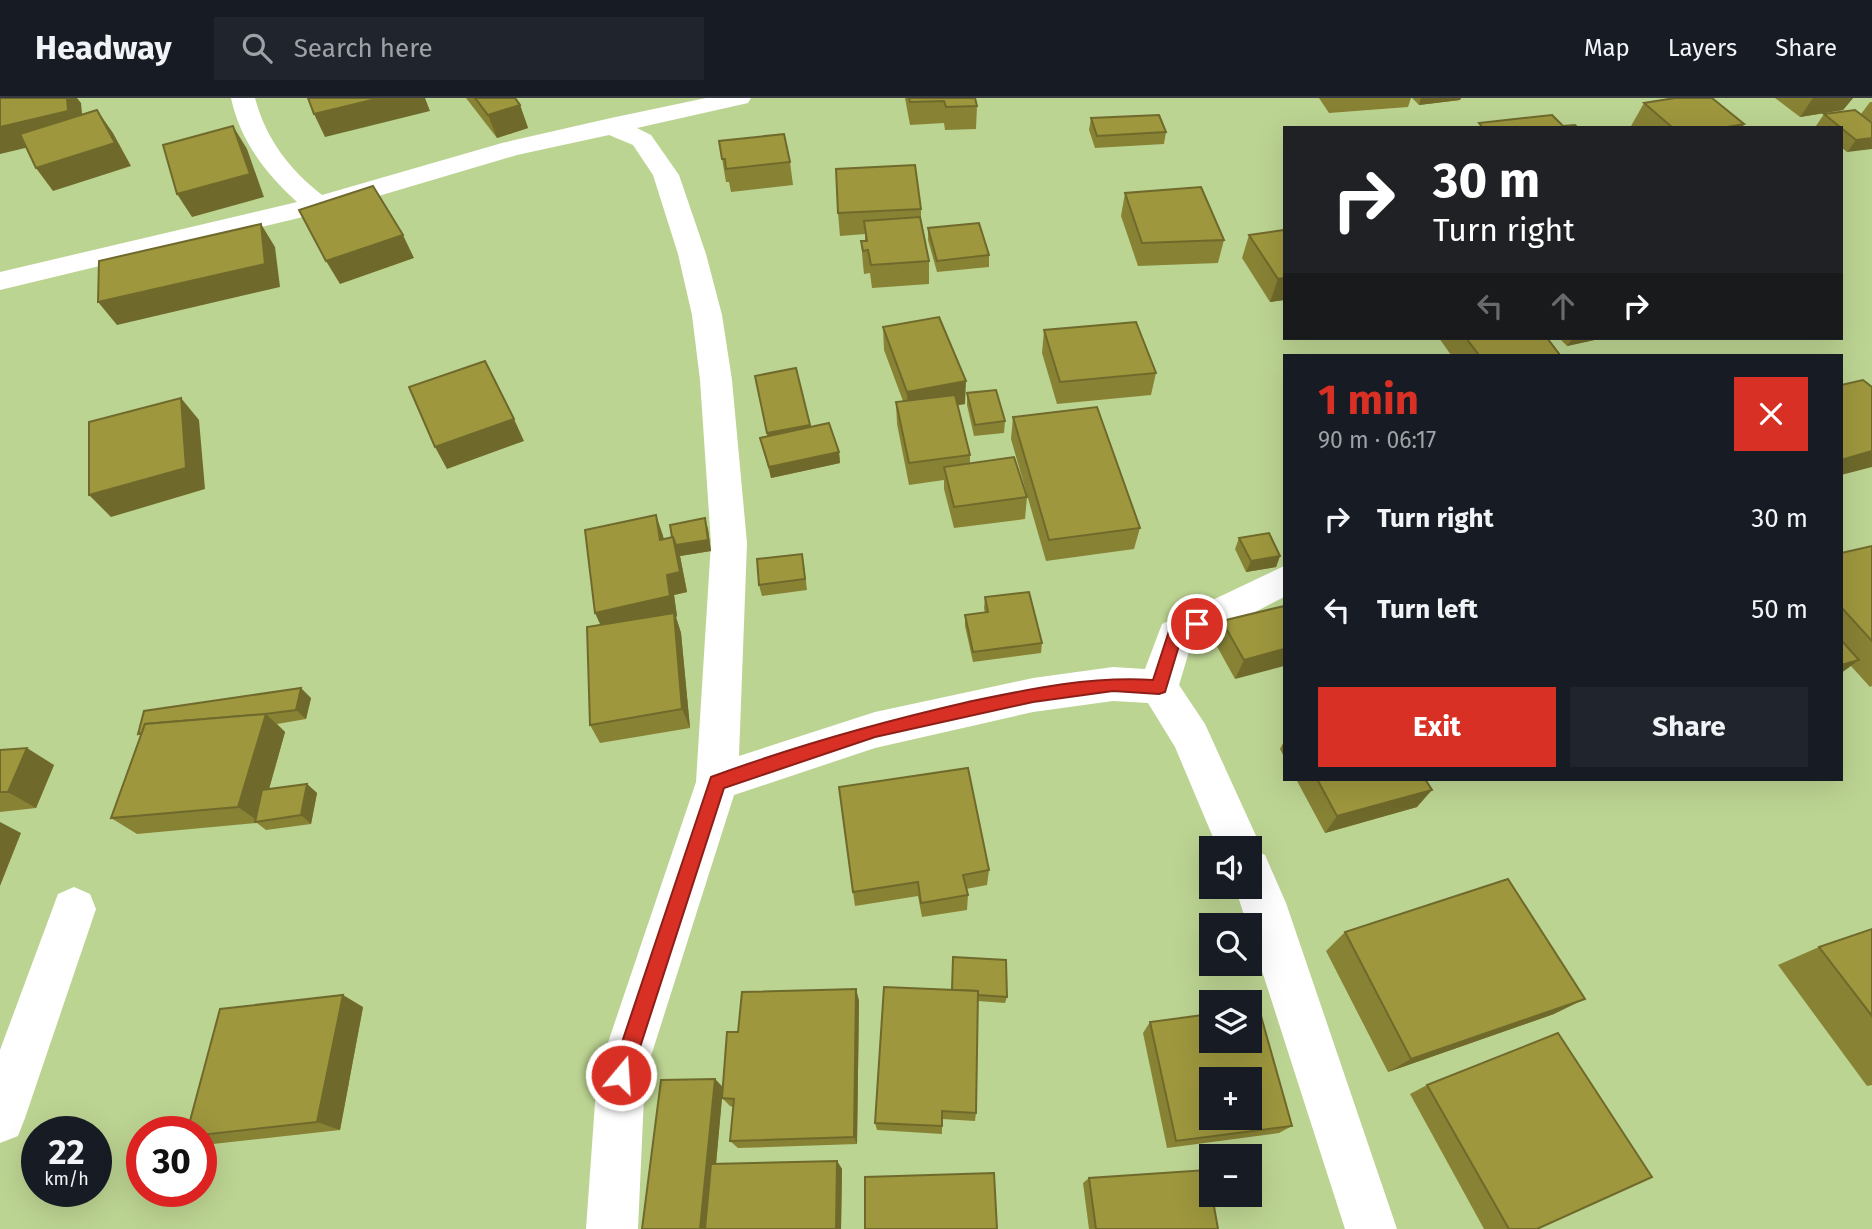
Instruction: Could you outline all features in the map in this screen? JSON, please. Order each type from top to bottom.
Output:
[{"type":"street","points":[[243,98],[260,145],[296,189],[318,205]]},
{"type":"street","points":[[0,281],[318,205],[511,149],[738,98]]},
{"type":"street","points":[[611,126],[642,140],[666,175],[692,254],[707,315],[716,380],[729,543],[717,782],[621,1075],[612,1229]]},
{"type":"street","points":[[1234,836],[1191,737],[1159,687],[1175,635],[1283,581]]},
{"type":"street","points":[[717,782],[875,730],[1020,698],[1113,684],[1159,687]]},
{"type":"street","points":[[1262,898],[1371,1229]]},
{"type":"street","points":[[0,1118],[74,909]]},
{"type":"building","points":[[0,98],[67,98],[68,111],[0,127]]},
{"type":"building","points":[[308,98],[380,98],[314,114]]},
{"type":"building","points":[[475,98],[515,98],[520,105],[488,115]]},
{"type":"building","points":[[909,98],[975,98],[977,106],[946,107],[944,101],[910,102]]},
{"type":"building","points":[[1675,98],[1712,98],[1744,124],[1671,126],[1644,103]]},
{"type":"building","points":[[97,110],[115,143],[36,168],[20,134]]},
{"type":"building","points":[[1855,110],[1872,123],[1872,138],[1856,140],[1843,129],[1843,126],[1839,126],[1824,114]]},
{"type":"building","points":[[1159,115],[1166,132],[1097,136],[1091,118]]},
{"type":"building","points":[[1552,115],[1563,126],[1481,126],[1479,123]]},
{"type":"building","points":[[233,126],[250,174],[177,194],[163,145]]},
{"type":"building","points":[[784,134],[790,162],[726,169],[719,141]]},
{"type":"building","points":[[915,165],[921,209],[838,213],[836,169]]},
{"type":"building","points":[[373,186],[403,235],[326,261],[299,210]]},
{"type":"building","points":[[1201,187],[1224,240],[1142,243],[1125,193]]},
{"type":"building","points":[[920,217],[929,261],[871,265],[868,250],[863,251],[861,241],[867,241],[864,221]]},
{"type":"building","points":[[979,223],[989,255],[937,261],[928,228]]},
{"type":"building","points":[[261,224],[265,264],[98,302],[99,261]]},
{"type":"building","points":[[1283,230],[1283,278],[1278,279],[1249,235]]},
{"type":"building","points":[[939,317],[966,381],[907,392],[883,327]]},
{"type":"building","points":[[1136,322],[1156,373],[1060,382],[1044,330]]},
{"type":"building","points":[[1468,340],[1549,340],[1559,354],[1478,354]]},
{"type":"building","points":[[485,361],[514,419],[435,447],[409,387]]},
{"type":"building","points":[[796,368],[810,425],[767,433],[755,376]]},
{"type":"building","points":[[1863,380],[1872,387],[1872,451],[1843,459],[1843,385]]},
{"type":"building","points":[[996,390],[1005,421],[975,425],[967,393]]},
{"type":"building","points":[[955,395],[970,455],[909,463],[896,402]]},
{"type":"building","points":[[181,398],[186,468],[89,495],[89,422]]},
{"type":"building","points":[[1097,407],[1140,528],[1049,540],[1013,417]]},
{"type":"building","points":[[829,423],[839,452],[769,467],[760,438]]},
{"type":"building","points":[[1014,457],[1027,497],[954,507],[944,467]]},
{"type":"building","points":[[656,515],[660,540],[673,537],[680,572],[667,575],[670,596],[595,613],[585,530]]},
{"type":"building","points":[[705,518],[708,540],[676,545],[670,525]]},
{"type":"building","points":[[1269,533],[1280,556],[1251,561],[1239,538]]},
{"type":"building","points":[[1872,546],[1872,641],[1843,609],[1843,553]]},
{"type":"building","points":[[802,554],[805,579],[759,585],[757,559]]},
{"type":"building","points":[[1029,592],[1042,643],[973,652],[965,615],[988,612],[985,597]]},
{"type":"building","points":[[1283,606],[1283,649],[1244,660],[1222,621]]},
{"type":"building","points":[[674,613],[682,709],[590,725],[587,627]]},
{"type":"building","points":[[1843,642],[1859,660],[1843,664]]},
{"type":"building","points":[[301,688],[296,710],[145,724],[142,733],[138,734],[144,711]]},
{"type":"building","points":[[266,714],[238,807],[111,818],[145,724]]},
{"type":"building","points":[[27,748],[8,792],[0,792],[0,750]]},
{"type":"building","points":[[968,768],[989,870],[963,875],[968,895],[921,903],[918,882],[853,892],[839,787]]},
{"type":"building","points":[[1318,781],[1426,781],[1432,790],[1337,816]]},
{"type":"building","points":[[307,784],[301,815],[255,822],[262,790]]},
{"type":"building","points":[[1508,879],[1585,999],[1411,1059],[1345,932]]},
{"type":"building","points":[[1872,929],[1872,1016],[1819,947]]},
{"type":"building","points":[[953,957],[1006,960],[1007,997],[978,995],[978,991],[952,990]]},
{"type":"building","points":[[884,987],[978,991],[976,1113],[942,1111],[942,1126],[875,1123]]},
{"type":"building","points":[[856,989],[854,1137],[730,1141],[734,1099],[722,1098],[727,1032],[738,1032],[742,992]]},
{"type":"building","points":[[343,995],[317,1122],[217,1133],[217,1116],[191,1116],[220,1009]]},
{"type":"building","points":[[1199,1016],[1199,1053],[1262,1053],[1262,1020],[1292,1126],[1262,1130],[1262,1067],[1199,1067],[1199,1130],[1261,1130],[1176,1141],[1150,1022]]},
{"type":"building","points":[[1558,1033],[1652,1177],[1537,1229],[1509,1229],[1427,1085]]},
{"type":"building","points":[[715,1079],[700,1229],[642,1229],[661,1080]]},
{"type":"building","points":[[837,1161],[836,1229],[705,1229],[711,1164]]},
{"type":"building","points":[[1199,1171],[1199,1207],[1214,1207],[1218,1229],[1096,1229],[1089,1178]]},
{"type":"building","points":[[994,1173],[997,1229],[865,1229],[865,1177]]},
{"type":"route","points":[[621,1075],[717,782],[875,730],[1033,695],[1113,684],[1159,687],[1175,635],[1197,624]]}]
